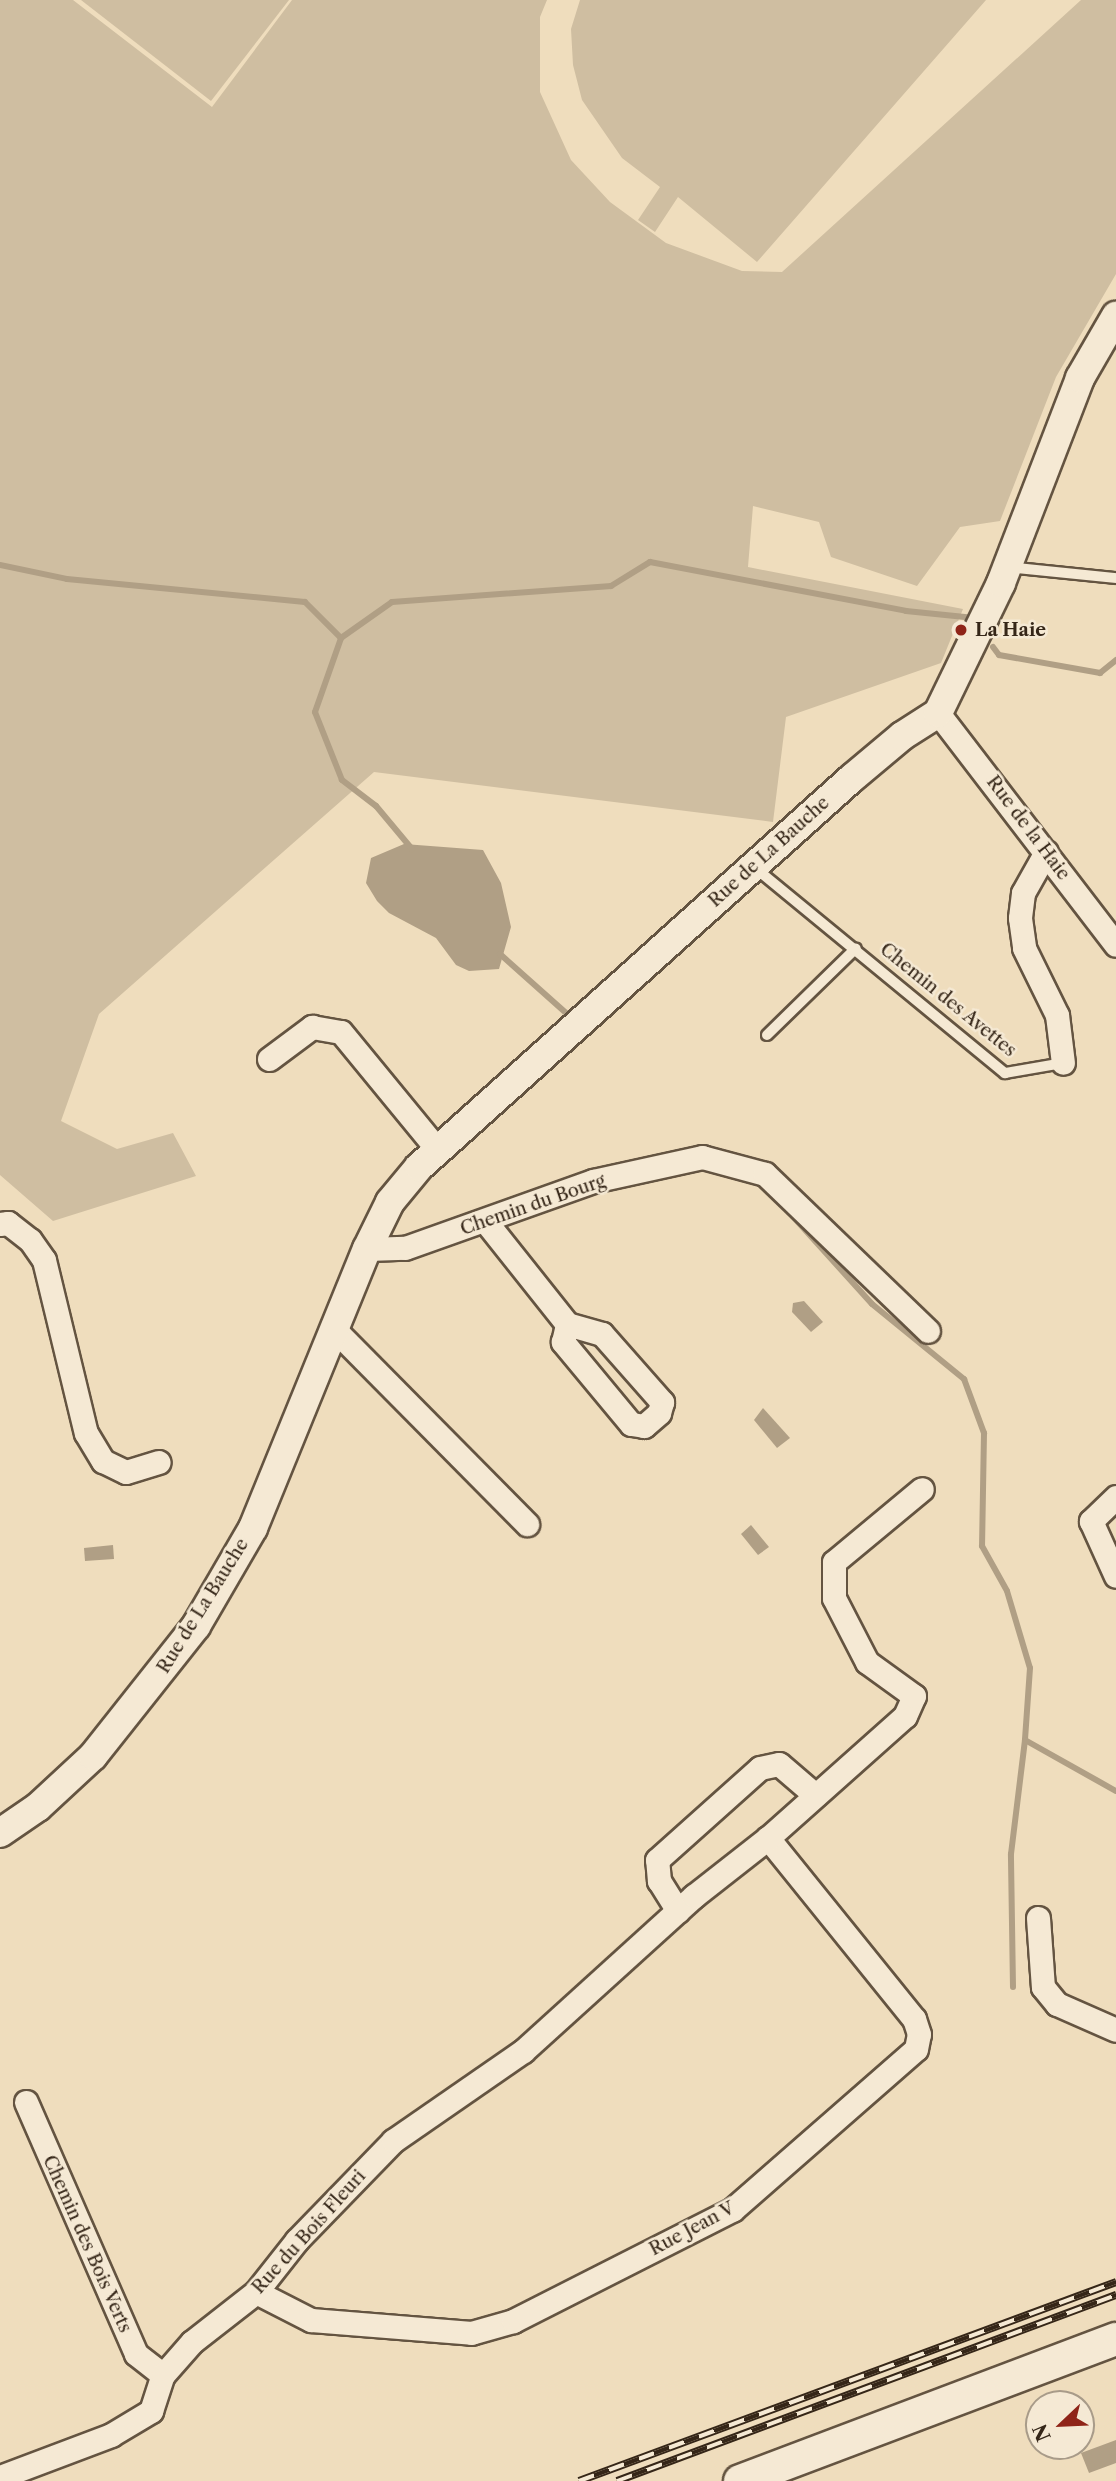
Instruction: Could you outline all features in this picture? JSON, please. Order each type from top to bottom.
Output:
[{"type":"main road","points":[[740,2481],[1116,2339]]},
{"type":"street","points":[[938,713],[1007,567],[1080,379],[1116,316]]},
{"type":"street","name":"Rue de la Haie","points":[[938,713],[1116,945]]},
{"type":"street","name":"Rue de La Bauche","points":[[0,1833],[38,1807],[93,1756],[196,1626],[253,1528],[292,1439],[333,1328],[390,1202],[437,1149],[752,866],[902,736],[938,713]]},
{"type":"street","points":[[1045,852],[1023,894],[1020,918],[1024,948],[1057,1015],[1063,1063]]},
{"type":"street","points":[[269,1059],[312,1027],[341,1032],[437,1149]]},
{"type":"street","name":"Chemin du Bourg","points":[[367,1249],[405,1248],[486,1223],[593,1181],[702,1157],[765,1174],[928,1331]]},
{"type":"street","points":[[0,1224],[8,1223],[30,1240],[44,1260],[86,1433],[103,1461],[126,1472],[158,1462]]},
{"type":"street","points":[[486,1223],[567,1324],[602,1334],[662,1402],[659,1413],[644,1426],[631,1424],[563,1342],[567,1324]]},
{"type":"street","points":[[333,1328],[527,1524]]},
{"type":"street","name":"Rue du Bois Fleuri","points":[[0,2477],[111,2435],[152,2411],[163,2375],[192,2342],[256,2292],[297,2239],[393,2141],[523,2051],[678,1911],[768,1838],[905,1716],[914,1696],[867,1662],[834,1598],[834,1562],[922,1489]]},
{"type":"street","points":[[1116,1497],[1091,1521],[1116,1576]]},
{"type":"street","points":[[678,1911],[659,1881],[657,1860],[760,1768],[779,1765],[815,1795]]},
{"type":"street","name":"Rue Jean V","points":[[256,2292],[311,2320],[471,2333],[513,2321],[732,2210],[916,2049],[919,2034],[914,2019],[768,1838]]},
{"type":"street","points":[[1038,1918],[1043,1987],[1057,2004],[1116,2030]]},
{"type":"street","name":"Chemin des Bois Verts","points":[[26,2102],[136,2354],[163,2375]]},
{"type":"lane","points":[[1007,567],[1116,578]]},
{"type":"lane","name":"Chemin des Avettes","points":[[752,866],[856,948],[1005,1073],[1063,1063]]},
{"type":"lane","name":"Chemin des Avettes","points":[[768,1035],[856,948]]},
{"type":"shaded area","points":[[0,0],[73,0],[212,107],[292,0],[547,0],[540,17],[540,92],[571,160],[610,202],[666,243],[742,271],[782,272],[1081,0],[1116,0],[1116,274],[1056,377],[1000,521],[960,527],[917,586],[831,557],[819,522],[753,506],[748,567],[963,609],[941,663],[786,717],[773,822],[374,772],[99,1014],[61,1121],[117,1149],[173,1133],[196,1176],[53,1221],[0,1175]]},
{"type":"shaded area","points":[[81,0],[289,0],[211,101]]},
{"type":"shaded area","points":[[580,0],[986,0],[757,262],[678,197],[655,232],[638,220],[660,187],[622,158],[582,100],[573,65],[571,29]]},
{"type":"shaded area","points":[[404,844],[483,850],[501,883],[511,927],[499,969],[469,971],[456,965],[436,938],[389,913],[377,901],[366,883],[371,858]]},
{"type":"shaded area","points":[[804,1301],[823,1322],[811,1332],[792,1312],[793,1303]]},
{"type":"shaded area","points":[[763,1408],[790,1438],[777,1448],[754,1420]]},
{"type":"shaded area","points":[[751,1525],[769,1547],[758,1555],[741,1534]]},
{"type":"shaded area","points":[[113,1545],[114,1559],[85,1561],[84,1548]]},
{"type":"shaded area","points":[[1116,2440],[1116,2463],[1089,2473],[1084,2460],[1095,2460],[1095,2448]]},
{"type":"waterway","points":[[412,849],[376,806],[342,780],[315,712],[341,638],[392,602],[611,586],[650,562],[906,611],[975,618]]},
{"type":"waterway","points":[[0,565],[67,579],[305,602],[341,638]]},
{"type":"waterway","points":[[993,647],[999,655],[1100,673],[1116,660]]},
{"type":"waterway","points":[[500,954],[566,1013]]},
{"type":"waterway","points":[[788,1211],[872,1304],[964,1379],[984,1433],[982,1546],[1007,1591],[1030,1668],[1025,1740],[1116,1791]]},
{"type":"waterway","points":[[1013,1987],[1011,1854],[1025,1740]]},
{"type":"railway","points":[[579,2481],[1116,2282]]},
{"type":"railway","points":[[617,2481],[1116,2295]]},
{"type":"place","name":"La Haie","points":[[961,630]]}]
